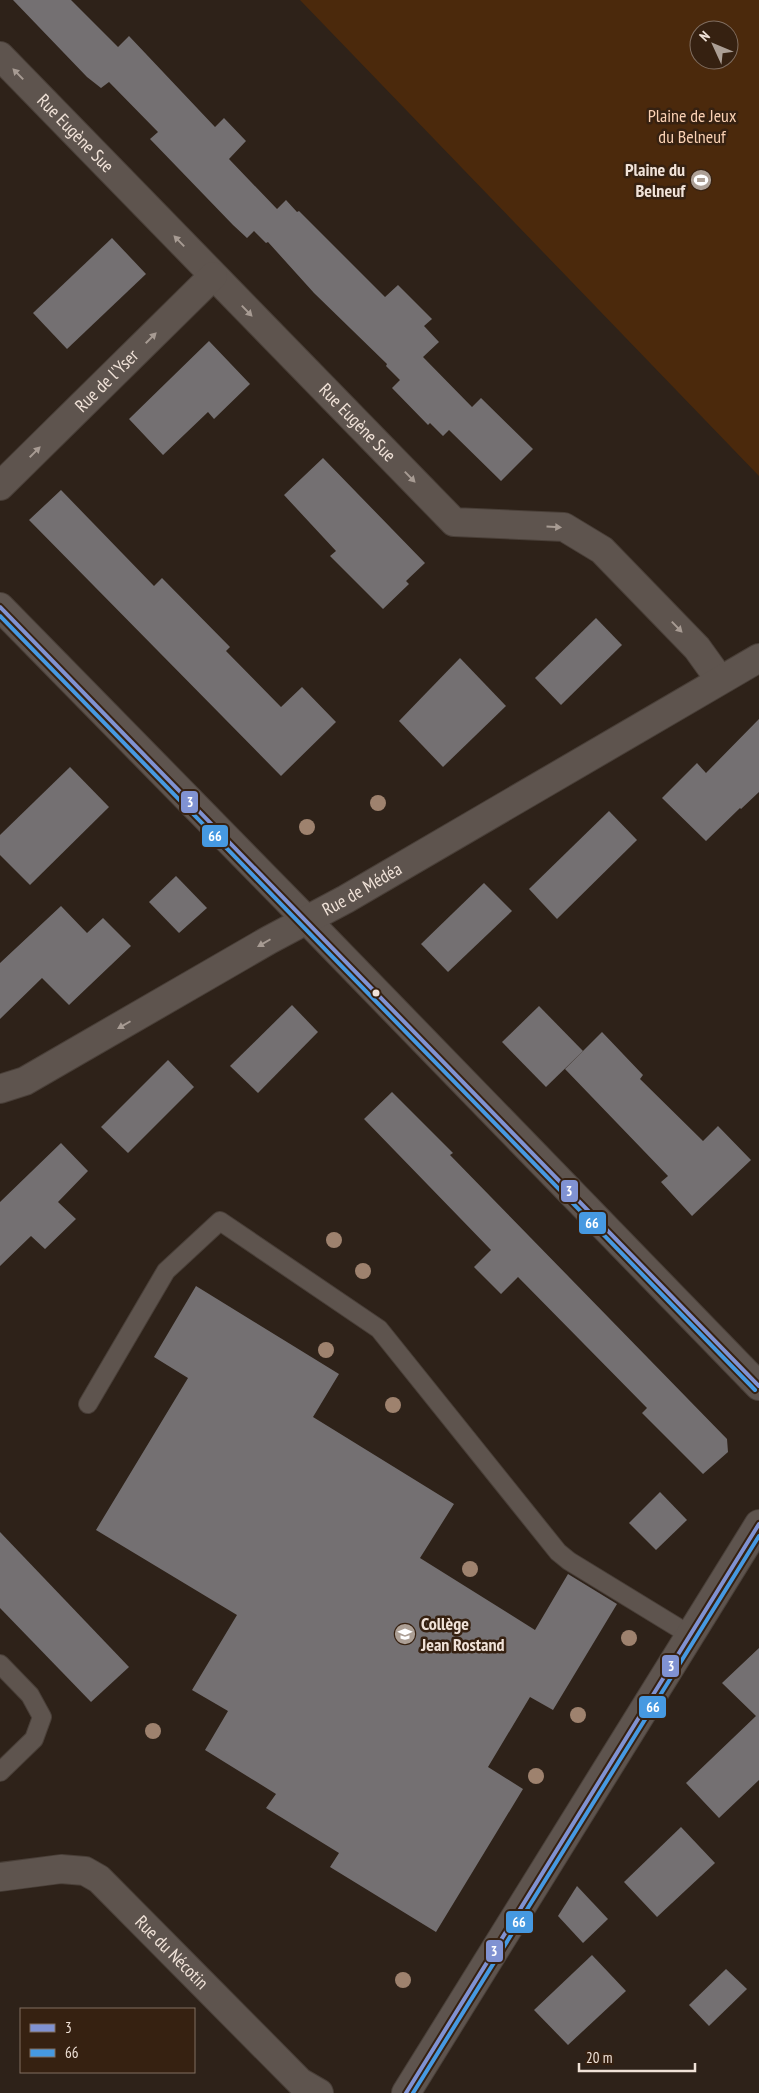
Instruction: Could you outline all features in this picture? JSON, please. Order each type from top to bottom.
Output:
[{"type":"street","name":"Rue Eugène Sue","points":[[0,56],[454,522],[564,528],[602,550],[697,648],[720,680]]},
{"type":"street","name":"Rue de l'Yser","points":[[0,486],[213,276]]},
{"type":"street","points":[[0,607],[759,1386]]},
{"type":"street","points":[[720,680],[759,658]]},
{"type":"street","name":"Rue de Médéa","points":[[0,1089],[25,1082],[269,940],[346,899],[720,680]]},
{"type":"street","points":[[406,2093],[759,1524]]},
{"type":"street","name":"Rue du Nécotin","points":[[0,1877],[61,1868],[85,1871],[99,1879],[300,2082],[319,2093]]},
{"type":"lane","points":[[88,1404],[166,1271],[220,1221],[379,1329],[558,1552],[569,1561],[690,1634]]},
{"type":"lane","points":[[0,1664],[30,1695],[42,1717],[34,1739],[0,1772]]},
{"type":"green space","name":"Plaine de Jeux du Belneuf","points":[[300,0],[759,0],[759,476]]},
{"type":"building","points":[[13,0],[71,0],[118,47],[129,36],[215,127],[224,118],[246,141],[229,159],[277,209],[286,200],[297,212],[299,211],[385,297],[398,285],[432,319],[424,326],[439,342],[423,357],[472,407],[481,398],[533,449],[501,481],[449,430],[443,436],[430,423],[428,425],[392,388],[400,380],[386,366],[387,364],[314,293],[268,242],[266,243],[254,231],[247,238],[233,225],[150,139],[158,132],[109,82],[101,88],[87,77]]},
{"type":"building","points":[[112,238],[146,274],[67,349],[33,313]]},
{"type":"building","points":[[209,341],[250,384],[214,419],[208,412],[163,455],[129,419]]},
{"type":"building","points":[[323,458],[425,563],[406,581],[409,584],[383,609],[330,556],[336,551],[284,495]]},
{"type":"building","points":[[61,490],[154,586],[162,578],[230,647],[226,651],[281,707],[302,687],[336,722],[281,776],[29,520]]},
{"type":"building","points":[[596,618],[622,645],[561,705],[535,678]]},
{"type":"building","points":[[460,658],[506,706],[443,767],[399,721]]},
{"type":"building","points":[[759,719],[759,792],[706,841],[662,798],[697,763],[706,773]]},
{"type":"building","points":[[70,767],[109,807],[30,885],[0,855],[0,835]]},
{"type":"building","points":[[609,811],[637,840],[557,919],[529,889]]},
{"type":"building","points":[[176,876],[207,908],[179,933],[149,902]]},
{"type":"building","points":[[484,883],[512,911],[448,972],[421,944]]},
{"type":"building","points":[[61,906],[87,933],[103,918],[131,946],[69,1005],[42,978],[0,1019],[0,963]]},
{"type":"building","points":[[292,1005],[318,1032],[258,1093],[230,1066]]},
{"type":"building","points":[[539,1006],[583,1051],[546,1087],[502,1042]]},
{"type":"building","points":[[602,1032],[643,1075],[640,1079],[703,1141],[718,1126],[751,1160],[692,1216],[661,1182],[668,1176],[565,1069]]},
{"type":"building","points":[[168,1060],[194,1087],[128,1153],[101,1127]]},
{"type":"building","points":[[392,1092],[453,1153],[450,1155],[727,1439],[728,1452],[703,1474],[642,1413],[647,1408],[518,1277],[501,1294],[474,1267],[491,1250],[364,1119]]},
{"type":"building","points":[[61,1143],[88,1171],[58,1202],[76,1219],[45,1249],[31,1236],[0,1266],[0,1202]]},
{"type":"building","points":[[196,1286],[339,1374],[313,1417],[454,1504],[420,1558],[535,1630],[568,1574],[617,1604],[553,1710],[530,1697],[488,1767],[523,1789],[436,1932],[330,1867],[339,1853],[266,1808],[276,1794],[205,1750],[228,1711],[192,1690],[237,1615],[96,1530],[188,1378],[154,1357]]},
{"type":"building","points":[[660,1492],[687,1520],[656,1550],[629,1523]]},
{"type":"building","points":[[0,1532],[129,1667],[91,1702],[0,1608]]},
{"type":"building","points":[[759,1648],[759,1780],[719,1818],[686,1783],[756,1716],[722,1683]]},
{"type":"building","points":[[681,1827],[715,1863],[657,1917],[624,1882]]},
{"type":"building","points":[[577,1886],[608,1919],[583,1943],[558,1916]]},
{"type":"building","points":[[592,1955],[626,1991],[568,2045],[534,2010]]},
{"type":"building","points":[[726,1969],[747,1989],[709,2026],[689,2005]]},
{"type":"transit line","name":"3","points":[[0,607],[759,1386]]},
{"type":"transit line","name":"66","points":[[0,616],[755,1390]]},
{"type":"transit line","name":"3","points":[[406,2093],[759,1524]]},
{"type":"transit line","name":"66","points":[[413,2093],[759,1536]]},
{"type":"place","name":"Plaine du Belneuf","points":[[701,180]]},
{"type":"place","name":"Collège Jean Rostand","points":[[405,1634]]}]
